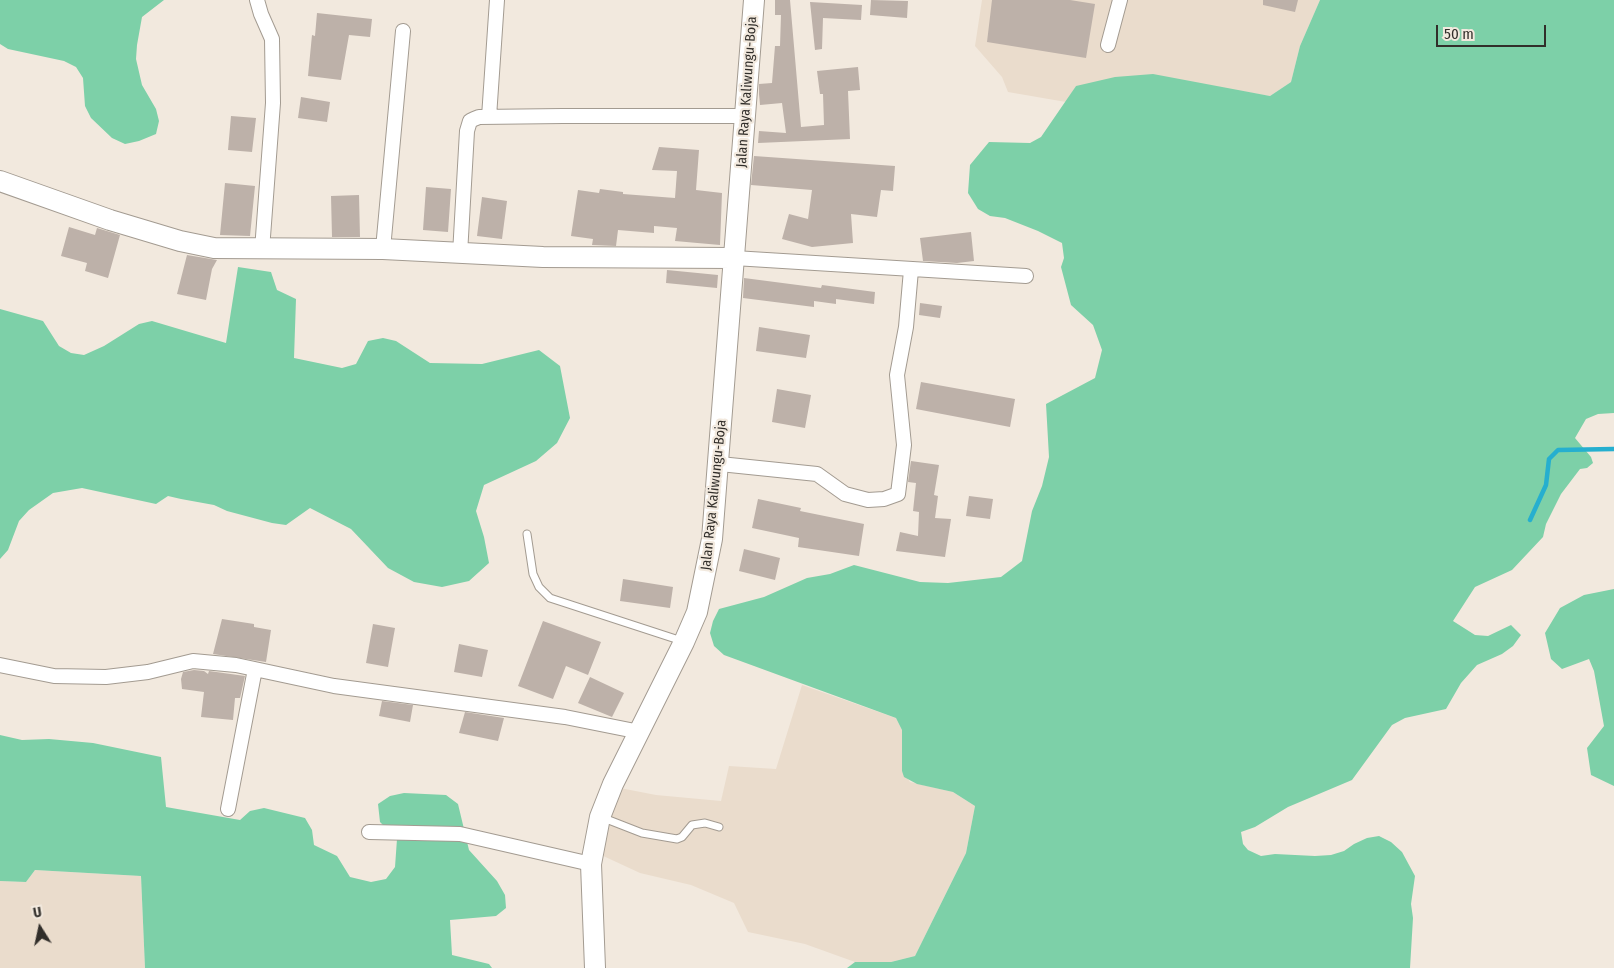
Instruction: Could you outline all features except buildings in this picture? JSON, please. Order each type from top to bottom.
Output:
[{"type":"main road","name":"Jalan Raya Kaliwungu-Boja","points":[[595,968],[591,864],[600,817],[697,612],[712,539],[720,464],[754,0]]},
{"type":"main road","points":[[0,181],[110,220],[180,241],[214,248],[262,250],[383,249],[542,257],[734,258]]},
{"type":"street","points":[[257,0],[272,39],[273,102],[262,250]]},
{"type":"street","points":[[489,117],[497,0]]},
{"type":"street","points":[[1108,45],[1120,0]]},
{"type":"street","points":[[383,249],[403,31]]},
{"type":"street","points":[[460,254],[468,126],[474,119],[489,117],[746,116]]},
{"type":"street","points":[[734,258],[1026,276]]},
{"type":"street","points":[[720,464],[817,474],[845,494],[868,500],[884,499],[898,494],[904,445],[897,375],[906,328],[911,270]]},
{"type":"street","points":[[0,665],[54,676],[97,677],[130,676],[192,661],[255,669],[389,695],[565,717],[640,732]]},
{"type":"street","points":[[228,809],[255,669]]},
{"type":"street","points":[[369,832],[460,834],[591,864]]},
{"type":"lane","points":[[527,534],[532,574],[539,587],[550,598],[684,642]]},
{"type":"lane","points":[[600,817],[642,833],[677,839],[682,837],[692,825],[705,824],[719,827]]},
{"type":"shaded area","points":[[982,0],[1320,0],[1300,46],[1291,82],[1270,96],[1227,89],[1076,86],[1066,102],[1008,92],[1002,77],[975,46]]},
{"type":"shaded area","points":[[802,685],[896,718],[902,730],[902,771],[910,782],[953,792],[975,806],[966,853],[915,956],[891,962],[855,962],[805,944],[748,932],[734,903],[691,885],[640,873],[599,854],[620,788],[656,795],[721,801],[729,766],[776,769]]},
{"type":"shaded area","points":[[35,870],[141,876],[145,968],[0,968],[0,881],[26,882]]},
{"type":"green space","points":[[0,0],[164,0],[142,17],[136,59],[142,85],[156,109],[159,121],[156,134],[125,144],[112,138],[91,118],[85,106],[83,78],[76,67],[64,61],[8,49],[0,44]]},
{"type":"green space","points":[[1320,0],[1614,0],[1614,413],[1598,414],[1586,419],[1575,438],[1591,457],[1593,463],[1587,468],[1580,469],[1561,494],[1546,524],[1543,537],[1512,570],[1475,587],[1453,621],[1475,635],[1488,636],[1511,625],[1521,635],[1513,646],[1502,654],[1477,665],[1461,683],[1446,709],[1405,718],[1392,725],[1352,780],[1288,807],[1255,827],[1241,832],[1243,844],[1248,850],[1261,856],[1275,854],[1331,855],[1344,851],[1367,838],[1379,836],[1391,842],[1402,852],[1415,876],[1411,904],[1413,918],[1410,968],[847,968],[855,962],[891,962],[915,956],[966,853],[975,806],[953,792],[917,784],[904,777],[902,771],[902,730],[896,718],[724,655],[714,646],[710,633],[713,621],[719,609],[764,597],[807,578],[830,574],[854,565],[920,582],[948,583],[1001,577],[1022,561],[1032,511],[1042,486],[1049,457],[1046,404],[1095,378],[1102,350],[1093,325],[1071,305],[1061,267],[1064,258],[1062,243],[1038,231],[1005,218],[990,216],[978,209],[968,193],[970,165],[989,142],[1030,143],[1041,137],[1076,86],[1115,77],[1153,74],[1270,96],[1291,82],[1300,46]]},
{"type":"green space","points":[[238,267],[271,272],[277,290],[296,299],[294,358],[342,368],[356,364],[368,341],[383,338],[396,341],[430,363],[482,364],[539,350],[560,366],[570,418],[557,443],[536,461],[484,485],[476,511],[489,563],[469,581],[442,587],[414,582],[388,568],[351,529],[310,508],[286,525],[227,511],[214,505],[168,496],[156,504],[82,488],[53,493],[29,510],[19,521],[8,550],[0,559],[0,309],[43,321],[59,346],[71,353],[84,355],[104,346],[139,324],[152,321],[226,343]]},
{"type":"green space","points":[[1614,589],[1614,786],[1591,775],[1587,748],[1604,726],[1594,671],[1589,659],[1562,669],[1551,659],[1545,633],[1560,608],[1584,595]]},
{"type":"green space","points":[[0,735],[22,740],[49,739],[93,743],[161,757],[166,807],[240,820],[250,811],[264,808],[305,818],[312,830],[314,845],[337,856],[350,877],[371,882],[386,879],[395,867],[397,839],[380,822],[378,804],[390,796],[404,793],[446,795],[458,804],[469,850],[497,881],[505,895],[506,908],[496,916],[450,920],[452,955],[489,964],[492,968],[145,968],[141,876],[35,870],[26,882],[0,881]]},
{"type":"waterway","points":[[1530,520],[1546,485],[1549,459],[1558,450],[1614,449]]}]
